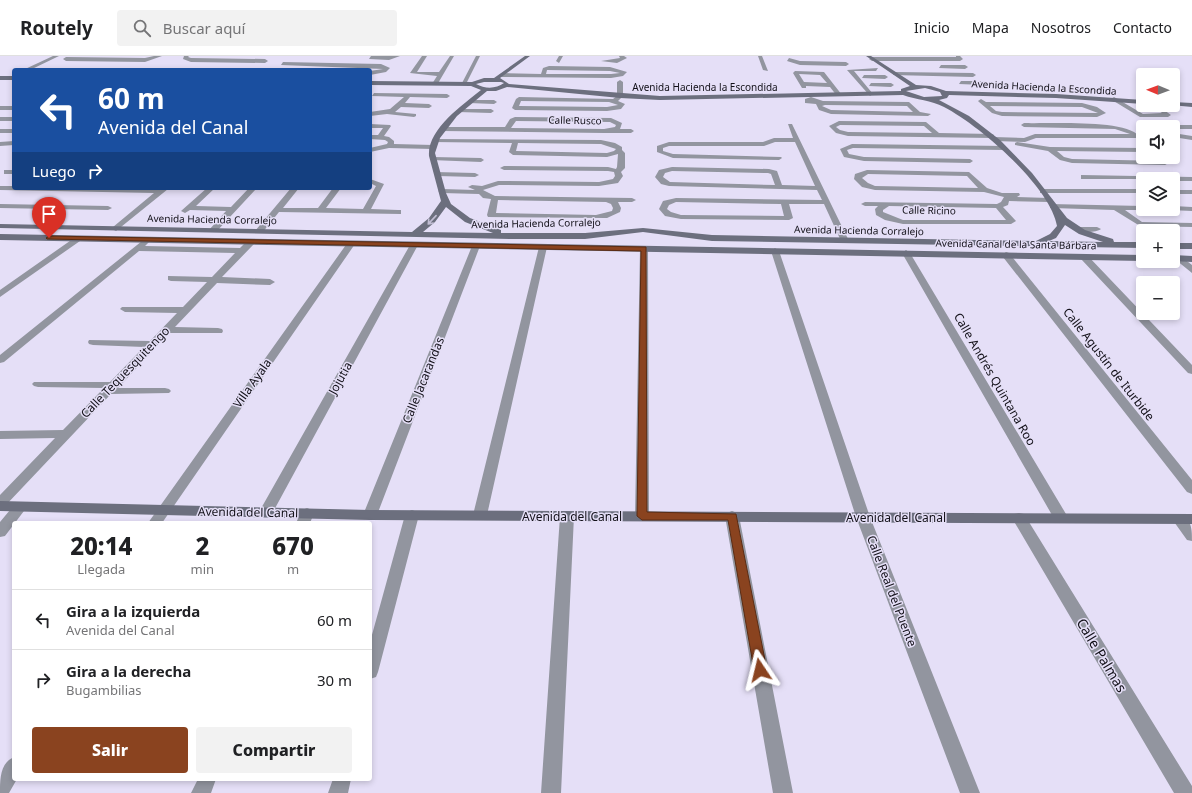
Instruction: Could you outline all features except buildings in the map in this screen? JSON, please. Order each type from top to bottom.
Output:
[{"type":"street","points":[[30,68],[57,56]]},
{"type":"street","points":[[74,59],[80,56]]},
{"type":"street","points":[[389,58],[398,56]]},
{"type":"street","points":[[425,56],[413,73],[440,74]]},
{"type":"street","points":[[435,84],[452,56]]},
{"type":"street","points":[[463,84],[478,56]]},
{"type":"street","points":[[496,79],[528,56]]},
{"type":"street","points":[[760,56],[766,70]]},
{"type":"street","points":[[786,57],[800,56]]},
{"type":"street","points":[[870,57],[956,59],[960,58],[958,56]]},
{"type":"street","points":[[178,61],[186,57],[191,60],[258,61],[265,59]]},
{"type":"street","points":[[292,57],[281,66],[308,64],[358,68]]},
{"type":"street","points":[[793,57],[789,60],[796,63],[846,64]]},
{"type":"street","points":[[834,57],[839,64]]},
{"type":"street","points":[[870,57],[915,87]]},
{"type":"street","points":[[66,59],[145,60],[155,58]]},
{"type":"street","points":[[365,58],[406,59]]},
{"type":"street","points":[[558,59],[567,61]]},
{"type":"street","points":[[596,61],[623,59]]},
{"type":"street","points":[[304,68],[308,64]]},
{"type":"street","points":[[372,73],[392,66]]},
{"type":"street","points":[[884,67],[899,67]]},
{"type":"street","points":[[936,67],[965,67]]},
{"type":"street","points":[[372,69],[383,70]]},
{"type":"street","points":[[870,94],[850,69],[876,69]]},
{"type":"street","points":[[502,76],[614,76],[621,75],[624,72]]},
{"type":"street","points":[[832,85],[803,85],[796,73],[822,73],[832,85],[839,95]]},
{"type":"street","points":[[895,74],[973,75]]},
{"type":"street","points":[[855,76],[885,77]]},
{"type":"street","points":[[0,78],[12,77]]},
{"type":"street","points":[[372,83],[473,84],[479,81],[496,79],[506,81],[507,85],[499,88],[486,89],[477,88],[473,84]]},
{"type":"street","points":[[615,101],[622,104],[619,108],[515,108],[519,99],[615,101],[620,96],[620,82]]},
{"type":"street","points":[[908,82],[938,83]]},
{"type":"street","points":[[372,98],[383,83]]},
{"type":"street","points":[[953,83],[983,83]]},
{"type":"street","points":[[516,86],[525,84],[570,84]]},
{"type":"street","name":"Avenida Hacienda la Escondida","points":[[507,85],[620,96],[701,98],[810,97],[904,93]]},
{"type":"street","points":[[862,85],[892,85]]},
{"type":"street","points":[[915,87],[903,90],[904,93],[910,96],[932,99],[946,105],[973,121],[997,142],[1048,198],[1059,215],[1079,229],[1104,239],[1127,245]]},
{"type":"street","name":"Avenida Hacienda la Escondida","points":[[915,87],[930,88],[945,92],[1056,96],[1136,102]]},
{"type":"street","points":[[486,89],[460,111],[442,129],[434,144],[433,159],[445,201],[467,221],[512,236]]},
{"type":"street","points":[[932,99],[946,97],[945,92]]},
{"type":"street","points":[[374,95],[447,96]]},
{"type":"street","points":[[389,113],[400,105],[408,96]]},
{"type":"street","points":[[1056,96],[1068,105],[1087,106],[1099,113],[1002,114],[994,112],[983,103],[1068,105]]},
{"type":"street","points":[[810,97],[807,102],[831,112],[928,114]]},
{"type":"street","points":[[1114,100],[1142,116],[1168,115],[1164,112]]},
{"type":"street","points":[[471,102],[494,102]]},
{"type":"street","points":[[820,108],[824,103],[909,104],[918,113]]},
{"type":"street","points":[[400,105],[429,106]]},
{"type":"street","points":[[1189,105],[1192,108]]},
{"type":"street","points":[[0,108],[12,108]]},
{"type":"street","points":[[460,111],[490,111]]},
{"type":"street","points":[[372,114],[389,113],[414,115]]},
{"type":"street","points":[[0,119],[12,119]]},
{"type":"street","name":"Calle Rusco","points":[[442,129],[491,129],[507,130],[608,131],[619,128],[620,124],[611,120],[512,119],[507,130]]},
{"type":"street","points":[[826,120],[838,132],[848,134],[937,135],[1028,144],[1050,149],[1136,150]]},
{"type":"street","points":[[833,127],[839,123],[926,124],[937,135]]},
{"type":"street","points":[[790,125],[845,241]]},
{"type":"street","points":[[970,161],[864,159],[846,156],[843,152],[843,148],[852,146],[946,147],[1025,140],[1035,136],[1134,138],[1136,135],[1132,132],[1116,127],[1024,125],[1035,136]]},
{"type":"street","points":[[372,126],[388,126],[380,137]]},
{"type":"street","points":[[1180,127],[1192,127]]},
{"type":"street","points":[[485,141],[481,136],[482,134],[491,129]]},
{"type":"street","points":[[0,131],[12,131]]},
{"type":"street","points":[[608,131],[631,131]]},
{"type":"street","points":[[1180,136],[1192,138]]},
{"type":"street","points":[[372,137],[387,138],[390,144]]},
{"type":"street","points":[[779,158],[673,156],[663,154],[659,150],[661,146],[669,144],[764,144],[774,140],[798,140]]},
{"type":"street","points":[[372,149],[390,144],[434,144],[485,141],[601,142],[613,144],[622,153],[621,168],[615,181],[599,184],[498,183],[482,188],[442,189]]},
{"type":"street","points":[[516,141],[512,152],[513,153],[607,155],[619,150]]},
{"type":"street","points":[[0,144],[12,144]]},
{"type":"street","points":[[764,144],[770,158]]},
{"type":"street","points":[[946,147],[958,161]]},
{"type":"street","points":[[1050,149],[1062,159],[1072,162],[1136,163]]},
{"type":"street","points":[[433,159],[481,160]]},
{"type":"street","points":[[498,183],[504,167],[598,168],[618,174]]},
{"type":"street","points":[[669,184],[664,182],[659,176],[662,172],[672,170],[769,171],[774,173],[779,186]]},
{"type":"street","points":[[984,190],[971,175],[966,174],[868,172],[859,174],[857,183],[875,188],[984,190],[1004,197],[1048,198],[1115,207],[1136,208]]},
{"type":"street","points":[[438,174],[475,174]]},
{"type":"street","points":[[1098,190],[1084,177],[1192,178]]},
{"type":"street","points":[[365,212],[380,186],[380,184],[372,182]]},
{"type":"street","points":[[654,184],[820,188]]},
{"type":"street","points":[[1,189],[12,189]]},
{"type":"street","points":[[442,189],[481,192],[486,196],[495,198],[632,200]]},
{"type":"street","points":[[98,208],[121,190],[163,190]]},
{"type":"street","points":[[116,228],[163,190]]},
{"type":"street","points":[[209,190],[185,211],[232,209]]},
{"type":"street","points":[[213,230],[250,190]]},
{"type":"street","points":[[259,231],[293,190]]},
{"type":"street","points":[[320,211],[336,190]]},
{"type":"street","points":[[1048,198],[1098,190],[1136,191]]},
{"type":"street","points":[[1180,192],[1192,192]]},
{"type":"street","points":[[998,206],[1005,203],[1004,197]]},
{"type":"street","points":[[495,198],[491,215],[596,217],[613,214],[616,212],[617,208],[614,202],[606,200]]},
{"type":"street","points":[[657,200],[827,202]]},
{"type":"street","points":[[676,200],[666,203],[663,209],[668,214],[681,217],[789,218],[784,201]]},
{"type":"street","points":[[414,239],[436,217],[445,201]]},
{"type":"street","points":[[865,204],[888,204]]},
{"type":"street","name":"Calle Ricino","points":[[888,204],[998,206],[1012,221],[903,222],[888,218],[879,212],[880,208],[888,204]]},
{"type":"street","points":[[0,206],[108,208]]},
{"type":"street","points":[[1115,207],[1140,224],[1192,225]]},
{"type":"street","points":[[1180,208],[1192,209]]},
{"type":"street","points":[[276,210],[398,212]]},
{"type":"street","points":[[1036,244],[1053,236],[1061,226],[1059,215]]},
{"type":"street","name":"Avenida Hacienda Corralejo","points":[[0,226],[259,231],[414,239],[470,235],[585,236],[643,230],[712,238],[1136,245]]},
{"type":"street","points":[[1079,229],[1097,229]]},
{"type":"street","points":[[470,235],[471,246]]},
{"type":"street","name":"Avenida Canal de la Santa Bárbara","points":[[0,237],[351,244],[414,239],[471,246],[1136,258]]},
{"type":"street","points":[[0,294],[77,239]]},
{"type":"street","name":"Jojutia","points":[[266,512],[414,239]]},
{"type":"street","points":[[0,360],[147,240]]},
{"type":"street","points":[[199,250],[208,241]]},
{"type":"street","points":[[214,250],[222,241]]},
{"type":"street","name":"Calle Tequesquitengo","points":[[0,503],[251,242]]},
{"type":"street","name":"Villa Ayala","points":[[156,521],[162,510],[351,244]]},
{"type":"street","name":"Calle Jacarandas","points":[[370,515],[471,246]]},
{"type":"street","points":[[1180,246],[1192,246]]},
{"type":"street","points":[[480,515],[543,247]]},
{"type":"street","points":[[137,248],[242,251]]},
{"type":"street","points":[[642,516],[644,249]]},
{"type":"street","name":"Calle Real del Puente","points":[[775,251],[863,517],[970,793]]},
{"type":"street","name":"Calle Andrés Quintana Roo","points":[[906,253],[1061,518]]},
{"type":"street","name":"Calle Agustín de Iturbide","points":[[1006,255],[1192,489]]},
{"type":"street","points":[[1084,257],[1192,371]]},
{"type":"street","points":[[1180,258],[1192,259]]},
{"type":"street","points":[[1180,261],[1192,270]]},
{"type":"street","points":[[170,278],[270,282]]},
{"type":"street","points":[[125,309],[185,310]]},
{"type":"street","points":[[166,330],[218,331]]},
{"type":"street","points":[[93,342],[152,344]]},
{"type":"street","points":[[38,384],[165,391]]},
{"type":"street","points":[[0,435],[66,434]]},
{"type":"street","name":"Avenida del Canal","points":[[0,506],[266,512],[305,518],[370,515],[480,515],[1185,519]]},
{"type":"street","points":[[0,532],[20,507]]},
{"type":"street","points":[[372,665],[412,515]]},
{"type":"street","points":[[551,793],[567,516]]},
{"type":"street","points":[[732,516],[783,793]]},
{"type":"street","name":"Calle Palmas","points":[[1019,518],[1185,793]]},
{"type":"street","points":[[1185,519],[1192,536]]},
{"type":"street","points":[[0,790],[12,769]]},
{"type":"street","points":[[201,793],[205,781]]},
{"type":"street","points":[[338,793],[341,781]]},
{"type":"route","points":[[49,238],[644,249],[642,516],[732,516],[760,670]]}]
